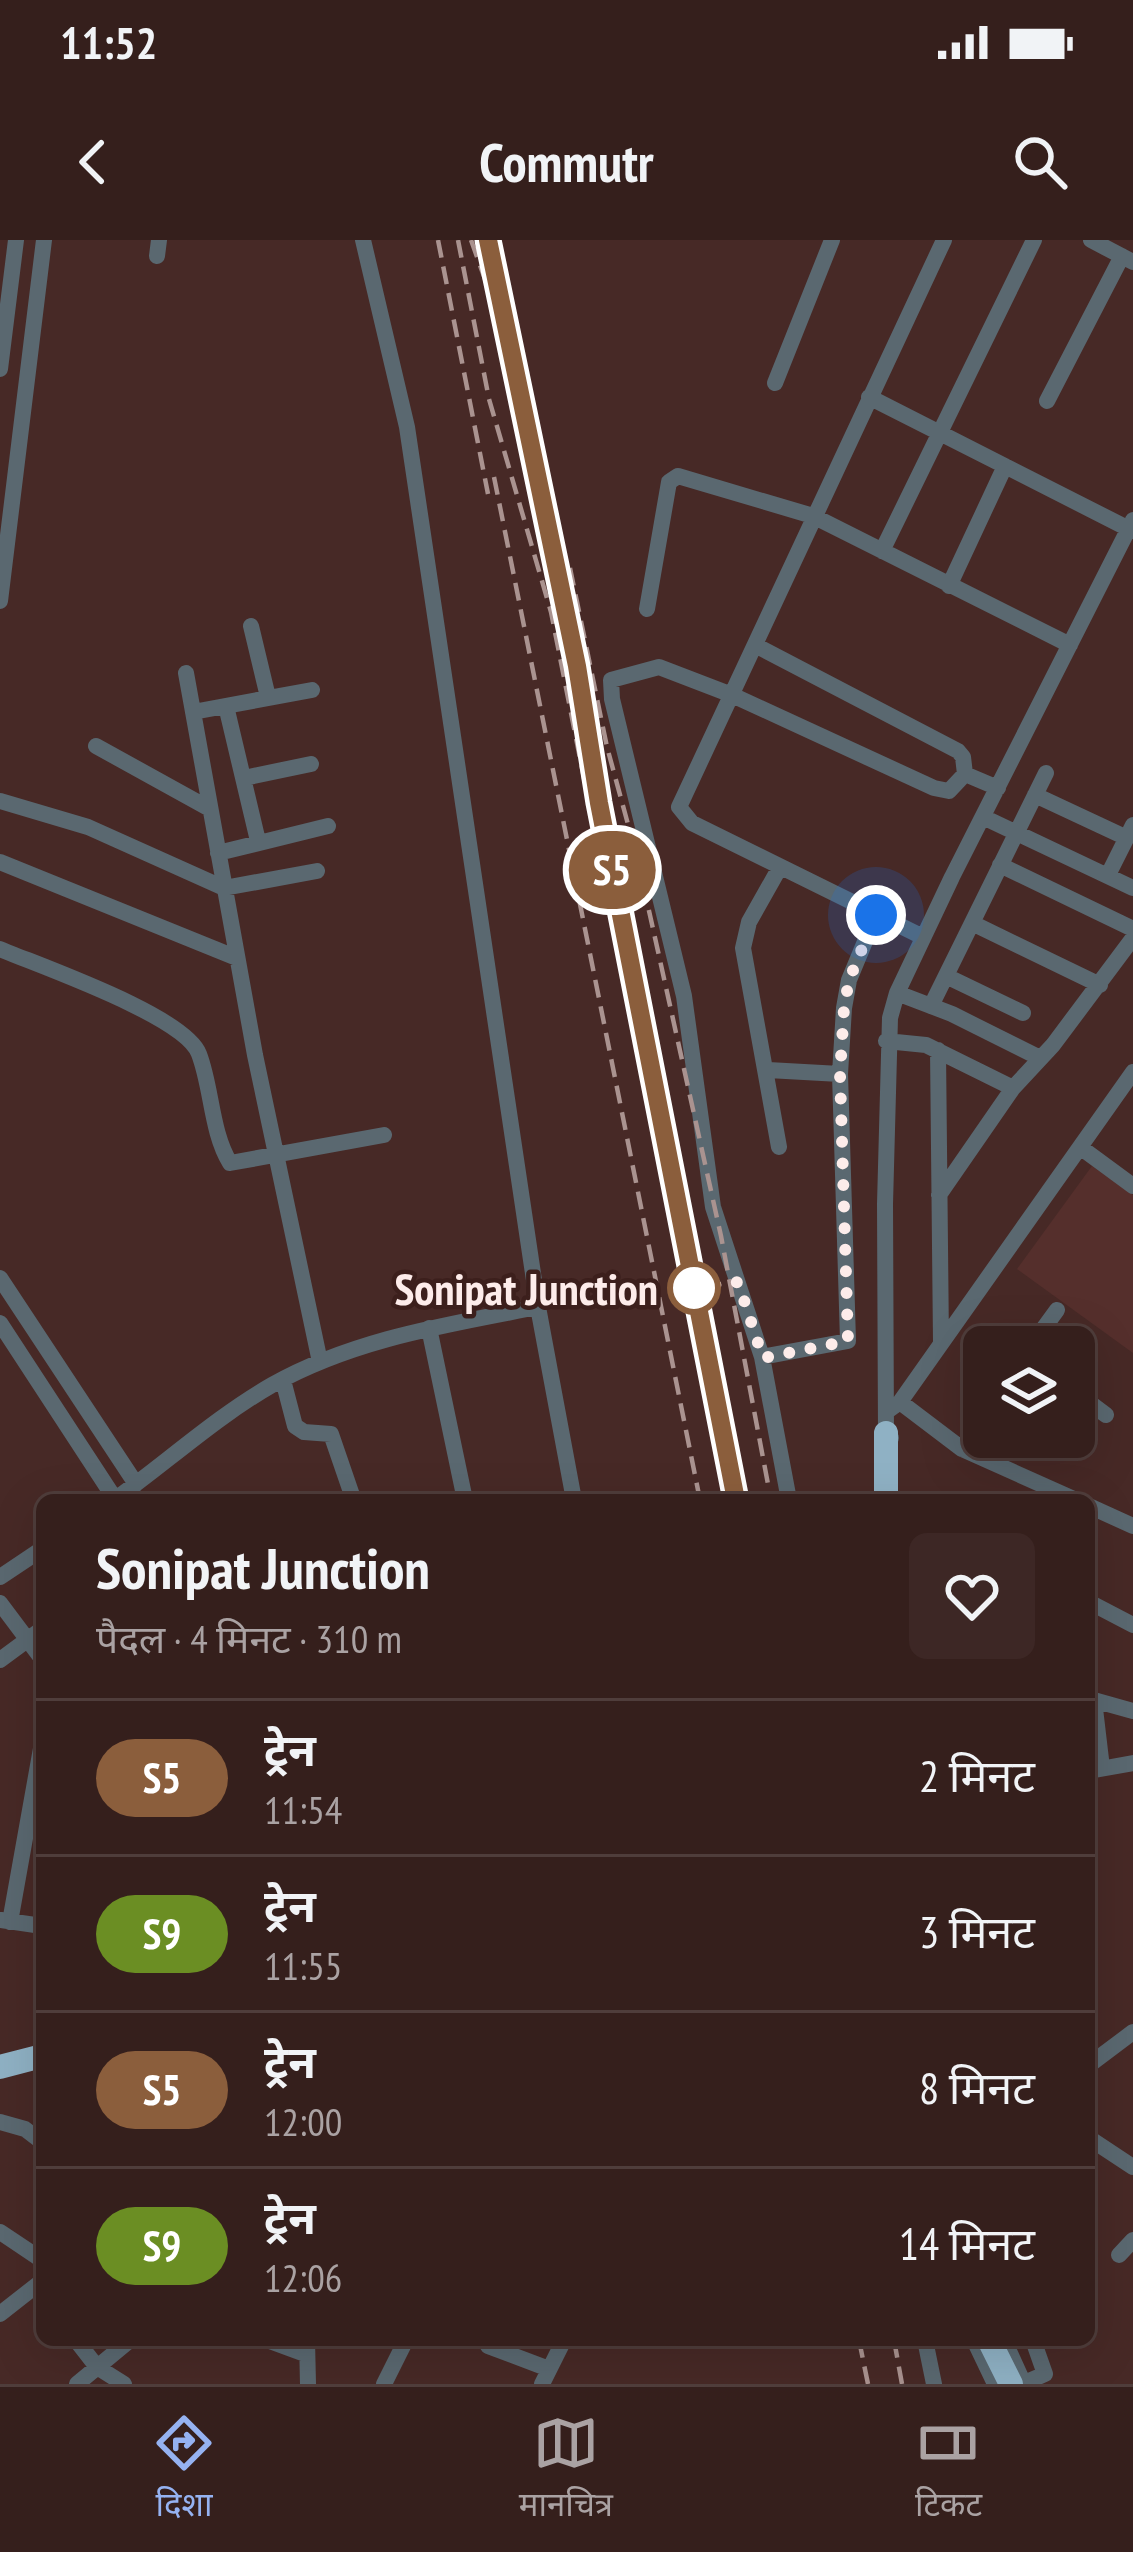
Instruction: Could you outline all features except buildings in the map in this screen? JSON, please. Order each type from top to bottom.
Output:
[{"type":"highway","points":[[886,1494],[890,1416]]},
{"type":"highway","points":[[0,2068],[36,2058]]},
{"type":"highway","points":[[991,2346],[1011,2384]]},
{"type":"street","points":[[0,369],[16,240]]},
{"type":"street","points":[[0,601],[9,450],[44,240]]},
{"type":"street","points":[[363,240],[406,427],[538,1306],[573,1494]]},
{"type":"street","points":[[775,383],[832,240]]},
{"type":"street","points":[[923,937],[692,823],[679,807],[944,240]]},
{"type":"street","points":[[883,551],[1034,240]]},
{"type":"street","points":[[1047,401],[1127,259],[1091,240]]},
{"type":"street","points":[[869,397],[1132,526],[897,993],[886,1041],[890,1416]]},
{"type":"street","points":[[949,586],[1005,466]]},
{"type":"street","points":[[647,610],[673,477],[682,476],[813,516],[1070,645]]},
{"type":"street","points":[[251,626],[268,698]]},
{"type":"street","points":[[755,645],[958,751],[964,774],[949,791],[934,788],[732,695],[659,667],[611,680],[684,996],[713,1207],[763,1358],[788,1494]]},
{"type":"street","points":[[185,673],[237,958],[320,1362]]},
{"type":"street","points":[[193,712],[312,690]]},
{"type":"street","points":[[226,706],[258,841]]},
{"type":"street","points":[[96,746],[210,809]]},
{"type":"street","points":[[244,778],[311,764]]},
{"type":"street","points":[[931,1006],[1046,772]]},
{"type":"street","points":[[964,774],[998,788]]},
{"type":"street","points":[[1035,795],[1130,832],[1108,875]]},
{"type":"street","points":[[0,801],[88,827],[224,889],[316,871]]},
{"type":"street","points":[[983,818],[1133,888]]},
{"type":"street","points":[[218,853],[328,826]]},
{"type":"street","points":[[0,862],[237,958]]},
{"type":"street","points":[[1000,865],[1133,929]]},
{"type":"street","points":[[779,1147],[743,948],[749,922],[780,867]]},
{"type":"street","points":[[763,1358],[848,1341],[840,1074],[849,980],[876,915]]},
{"type":"street","points":[[972,923],[1100,985]]},
{"type":"street","points":[[939,1196],[1013,1088],[1133,938]]},
{"type":"street","points":[[0,949],[134,1006],[181,1034],[199,1052],[226,1159],[236,1164],[384,1135]]},
{"type":"street","points":[[946,976],[1023,1012]]},
{"type":"street","points":[[897,993],[1040,1058]]},
{"type":"street","points":[[886,1041],[938,1050],[1013,1088]]},
{"type":"street","points":[[938,1050],[941,1345]]},
{"type":"street","points":[[768,1070],[840,1074]]},
{"type":"street","points":[[890,1416],[1133,1072]]},
{"type":"street","points":[[1081,1147],[1133,1186]]},
{"type":"street","points":[[0,1278],[136,1484]]},
{"type":"street","points":[[122,1494],[283,1380],[320,1362],[369,1342],[538,1306]]},
{"type":"street","points":[[1045,1326],[1057,1310]]},
{"type":"street","points":[[0,1322],[110,1494]]},
{"type":"street","points":[[429,1328],[465,1494]]},
{"type":"street","points":[[283,1380],[299,1430],[326,1432],[334,1440],[352,1494]]},
{"type":"street","points":[[1095,1407],[1106,1415]]},
{"type":"street","points":[[890,1416],[1063,1494]]},
{"type":"street","points":[[1095,1509],[1133,1526]]},
{"type":"street","points":[[0,1577],[36,1553]]},
{"type":"street","points":[[0,1603],[36,1634],[0,1660]]},
{"type":"street","points":[[1095,1605],[1133,1625]]},
{"type":"street","points":[[1095,1700],[1133,1712]]},
{"type":"street","points":[[1095,1770],[1133,1762]]},
{"type":"street","points":[[36,1772],[5,1921],[36,1925]]},
{"type":"street","points":[[1095,2060],[1133,2032]]},
{"type":"street","points":[[0,2122],[26,2128],[36,2137]]},
{"type":"street","points":[[1095,2142],[1133,2167]]},
{"type":"street","points":[[0,2232],[36,2256]]},
{"type":"street","points":[[1119,2254],[1133,2240]]},
{"type":"street","points":[[0,2314],[36,2290]]},
{"type":"street","points":[[81,2346],[97,2367],[124,2384]]},
{"type":"street","points":[[77,2384],[123,2346]]},
{"type":"street","points":[[383,2384],[403,2346]]},
{"type":"street","points":[[488,2346],[545,2376],[561,2346]]},
{"type":"street","points":[[926,2346],[934,2384]]},
{"type":"street","points":[[977,2346],[995,2384]]},
{"type":"street","points":[[1007,2346],[1024,2384],[1045,2374],[1035,2346]]},
{"type":"street","points":[[306,2347],[308,2384]]},
{"type":"shaded area","points":[[1092,1166],[1133,1195],[1133,1353],[1017,1269]]},
{"type":"railway","points":[[438,240],[488,494]]},
{"type":"railway","points":[[458,240],[489,399],[551,612],[726,1494]]},
{"type":"railway","points":[[471,240],[496,310],[522,410],[560,594]]},
{"type":"railway","points":[[494,477],[699,1494]]},
{"type":"railway","points":[[570,568],[721,1236],[770,1494]]},
{"type":"railway","points":[[860,2346],[868,2384]]},
{"type":"railway","points":[[895,2346],[902,2384]]},
{"type":"train","name":"S5","points":[[488,240],[577,666],[599,803],[735,1494]]},
{"type":"place","name":"Sonipat Junction","points":[[694,1288]]},
{"type":"route","points":[[694,1288],[738,1282],[763,1358],[848,1341],[840,1074],[844,1008],[849,980],[876,915]]}]
